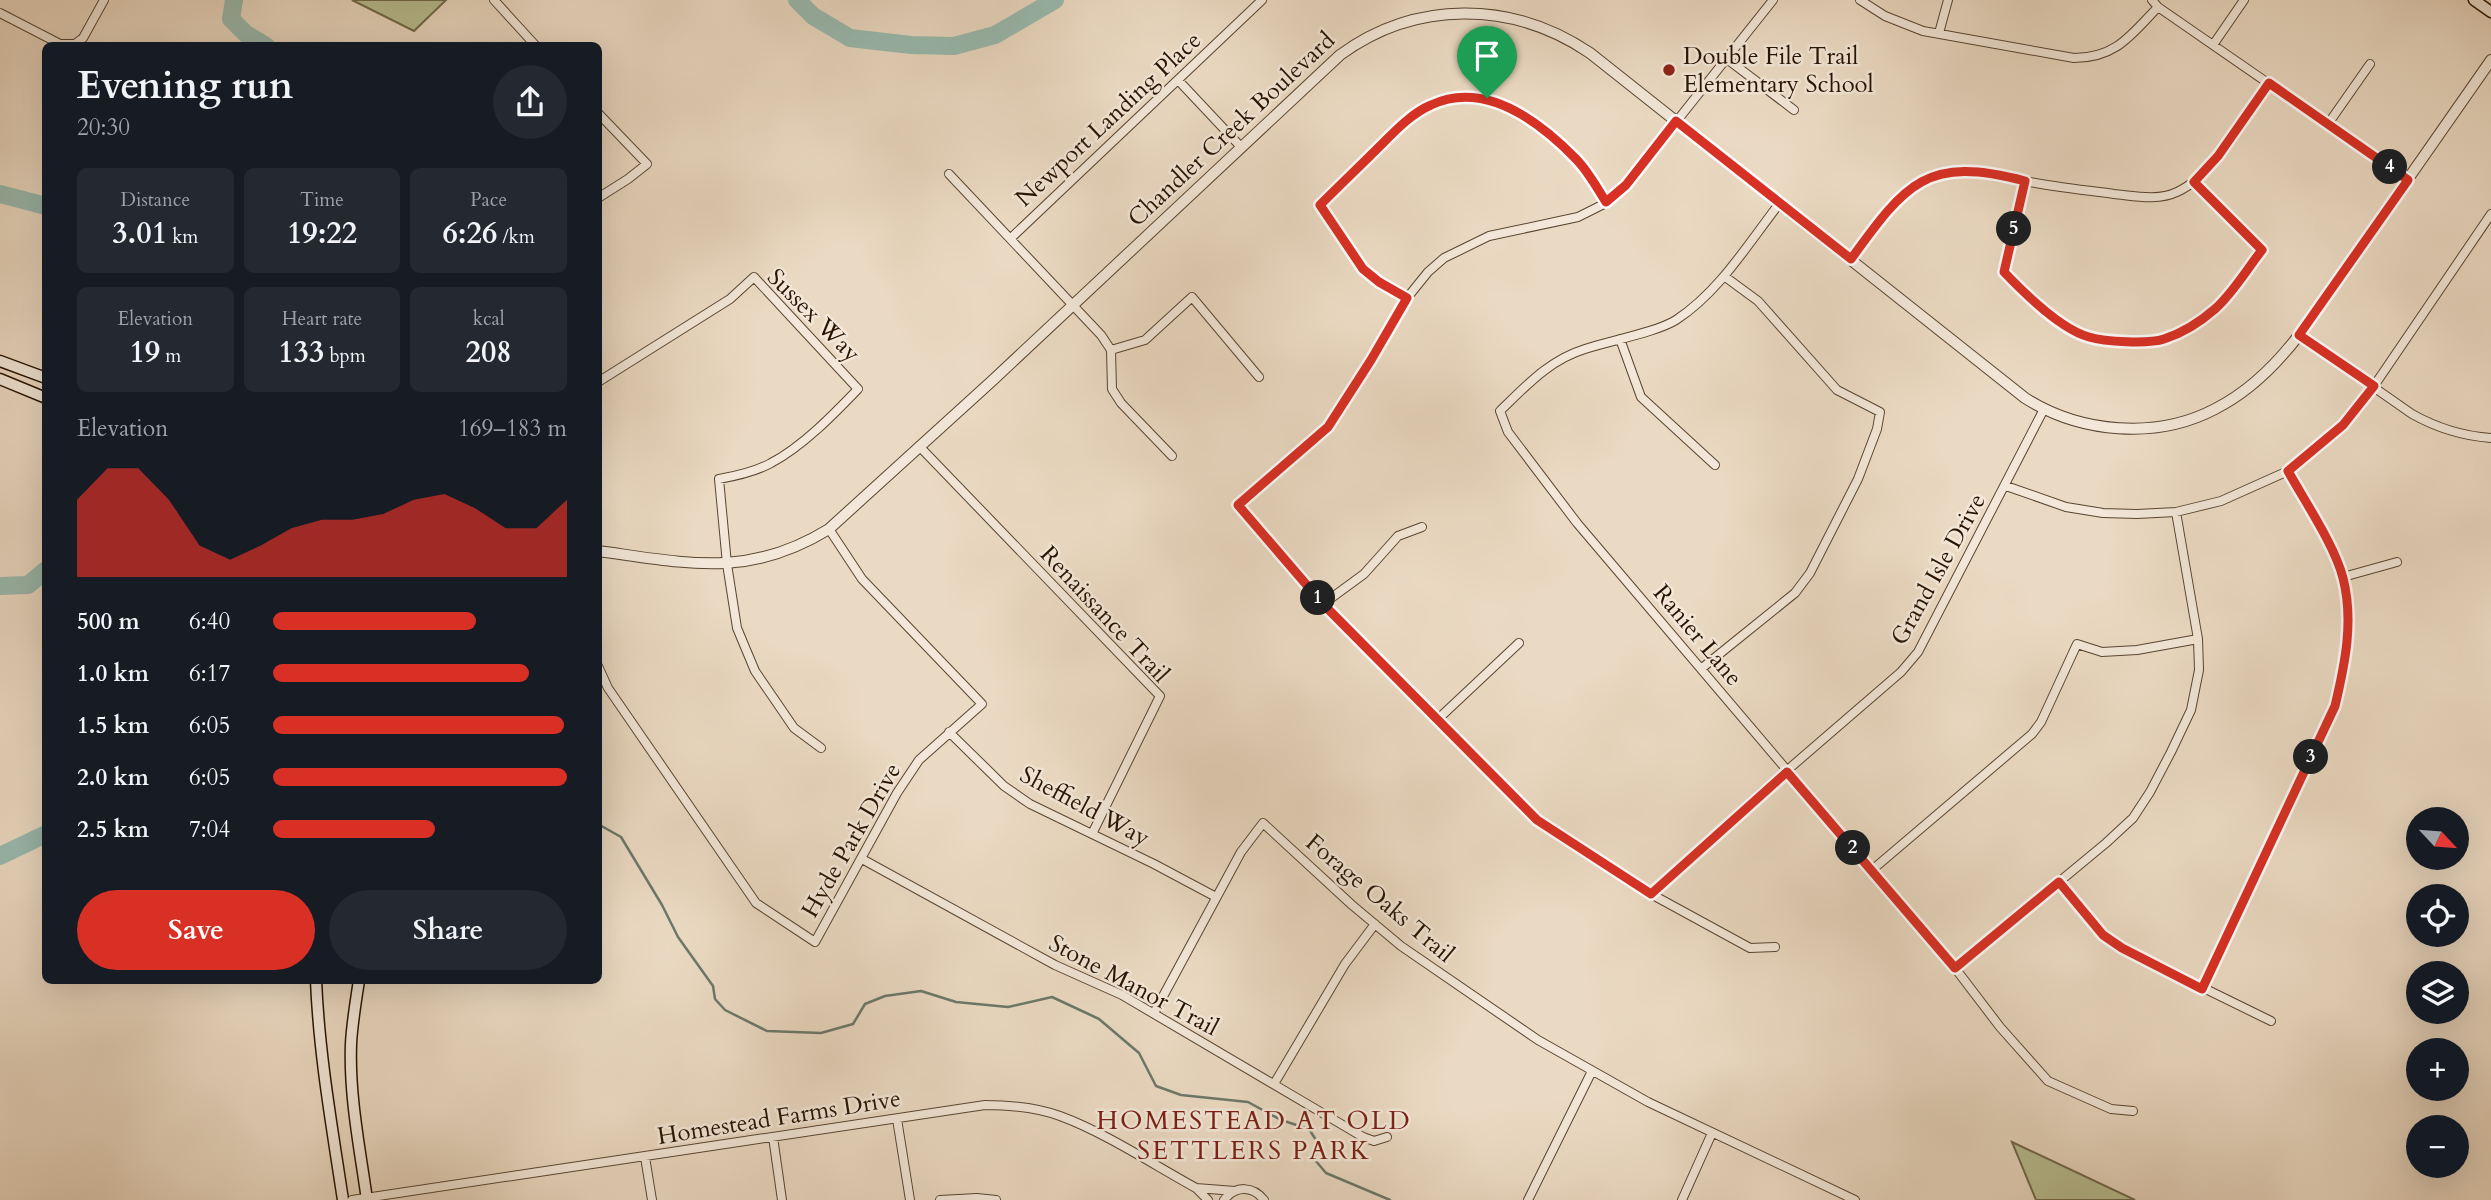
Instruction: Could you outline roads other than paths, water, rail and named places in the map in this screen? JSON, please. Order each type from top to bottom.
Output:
[{"type":"main road","points":[[2474,0],[2491,12]]},
{"type":"main road","points":[[0,360],[42,377]]},
{"type":"main road","points":[[0,379],[42,396]]},
{"type":"main road","points":[[316,984],[325,1085],[343,1200]]},
{"type":"main road","points":[[358,984],[352,1021],[352,1096],[367,1199]]},
{"type":"street","points":[[78,42],[83,38],[104,0]]},
{"type":"street","points":[[494,0],[531,42]]},
{"type":"street","name":"Newport Landing Place","points":[[1011,238],[1262,0]]},
{"type":"street","points":[[1773,0],[1626,185],[1606,202],[1578,217],[1489,236],[1444,258],[1428,272],[1407,298],[1328,427],[1238,505],[1323,604],[1537,820],[1651,894],[1750,948],[1775,947]]},
{"type":"street","points":[[1860,0],[1907,26],[2074,58],[2088,58],[2119,46],[2155,4],[2408,180]]},
{"type":"street","points":[[1939,33],[1948,0]]},
{"type":"street","points":[[2213,45],[2244,0]]},
{"type":"street","name":"Chandler Creek Boulevard","points":[[602,552],[687,563],[727,565],[784,551],[829,529],[1340,55],[1369,33],[1403,20],[1462,10],[1510,15],[1560,34],[1590,53],[1996,377],[2044,409],[2087,424],[2120,428],[2154,426],[2213,411],[2248,388],[2279,360],[2491,60]]},
{"type":"street","points":[[0,13],[56,42]]},
{"type":"street","points":[[1727,59],[1794,110]]},
{"type":"street","points":[[2328,124],[2370,64]]},
{"type":"street","points":[[1178,80],[1241,147]]},
{"type":"street","points":[[1851,259],[1901,196],[1930,176],[1973,170],[2025,181],[2153,198],[2176,193],[2194,182],[2218,156],[2269,83]]},
{"type":"street","points":[[1407,298],[1363,269],[1320,205],[1402,125],[1430,105],[1459,97],[1487,98],[1507,106],[1578,160],[1606,202]]},
{"type":"street","points":[[602,117],[647,164],[628,180],[602,196]]},
{"type":"street","points":[[949,174],[1101,335],[1111,350],[1112,389],[1121,403],[1172,456]]},
{"type":"street","points":[[2025,181],[2004,272],[2026,296],[2060,321],[2088,337],[2114,341],[2162,340],[2189,328],[2216,308],[2262,250],[2194,182]]},
{"type":"street","name":"Ranier Lane","points":[[1779,204],[1724,276],[1691,309],[1674,321],[1583,349],[1538,373],[1500,411],[1508,432],[1577,523],[2048,1081],[2111,1110],[2133,1111]]},
{"type":"street","points":[[2006,486],[2066,507],[2103,513],[2176,512],[2221,501],[2288,471],[2343,425],[2374,386],[2491,214]]},
{"type":"street","points":[[1702,668],[1796,593],[1810,573],[1858,479],[1877,429],[1880,412],[1837,390],[1758,301],[1724,276]]},
{"type":"street","name":"Sussex Way","points":[[602,379],[730,299],[754,277],[858,389],[792,450],[770,464],[719,479],[727,565]]},
{"type":"street","points":[[1111,350],[1145,340],[1192,297],[1259,377]]},
{"type":"street","points":[[2299,335],[2412,414],[2468,437],[2491,438]]},
{"type":"street","points":[[1620,339],[1631,376],[1641,397],[1715,465]]},
{"type":"street","name":"Grand Isle Drive","points":[[1651,894],[1901,672],[1918,652],[2044,409]]},
{"type":"street","name":"Renaissance Trail","points":[[919,446],[1160,696],[1092,834]]},
{"type":"street","points":[[2202,989],[2335,706],[2346,660],[2348,622],[2343,577],[2288,471]]},
{"type":"street","points":[[1955,968],[2133,818],[2150,792],[2191,710],[2199,670],[2198,639],[2176,512]]},
{"type":"street","points":[[1323,604],[1364,574],[1398,536],[1422,527]]},
{"type":"street","name":"Hyde Park Drive","points":[[602,675],[608,688],[756,902],[816,942],[897,793],[919,760],[982,704],[862,579],[829,529]]},
{"type":"street","points":[[2343,577],[2397,562]]},
{"type":"street","points":[[727,565],[737,628],[755,671],[794,727],[821,747]]},
{"type":"street","points":[[1872,870],[2032,734],[2041,722],[2077,645],[2102,652],[2137,650],[2198,639]]},
{"type":"street","points":[[1437,720],[1519,643]]},
{"type":"street","name":"Sheffield Way","points":[[949,732],[1014,794],[1030,804],[1216,897]]},
{"type":"street","name":"Forage Oaks Trail","points":[[1154,1013],[1241,852],[1263,823],[1375,924],[1460,988],[1538,1040],[1665,1110],[1855,1200]]},
{"type":"street","name":"Stone Manor Trail","points":[[862,859],[1055,965],[1122,995],[1363,1137],[1374,1141],[1387,1137]]},
{"type":"street","points":[[2059,882],[2103,935],[2122,948],[2271,1021]]},
{"type":"street","points":[[1274,1084],[1345,964],[1375,924]]},
{"type":"street","points":[[1528,1200],[1592,1071]]},
{"type":"street","name":"Homestead Farms Drive","points":[[352,1200],[985,1105],[1013,1105],[1043,1111],[1077,1123],[1196,1188],[1208,1200]]},
{"type":"street","points":[[897,1119],[910,1200]]},
{"type":"street","points":[[1682,1200],[1713,1132]]},
{"type":"street","points":[[773,1137],[782,1200]]},
{"type":"street","points":[[645,1157],[652,1200]]},
{"type":"street","name":"Homestead Farms Drive","points":[[1196,1188],[1251,1190],[1264,1200]]},
{"type":"street","points":[[1224,1200],[1235,1191]]},
{"type":"street","points":[[940,1200],[996,1200]]},
{"type":"waterway","points":[[234,0],[231,19],[246,34],[259,42]]},
{"type":"waterway","points":[[797,0],[813,16],[850,38],[911,45],[954,46],[995,35],[1055,0]]},
{"type":"waterway","points":[[0,194],[42,205]]},
{"type":"waterway","points":[[0,586],[28,585],[42,573]]},
{"type":"waterway","points":[[602,826],[621,837],[678,937],[713,986],[715,999],[725,1010],[767,1031],[821,1033],[853,1024],[865,1004],[885,996],[921,991],[956,1002],[1008,1007],[1052,997],[1099,1019],[1139,1053],[1156,1086],[1181,1095],[1248,1102],[1281,1120],[1309,1129],[1316,1140],[1315,1160],[1326,1173],[1390,1200]]},
{"type":"waterway","points":[[0,856],[42,836]]},
{"type":"place","name":"Double File Trail Elementary School","points":[[1669,70]]},
{"type":"district","name":"HOMESTEAD AT OLD SETTLERS PARK","points":[[1254,1135]]}]
